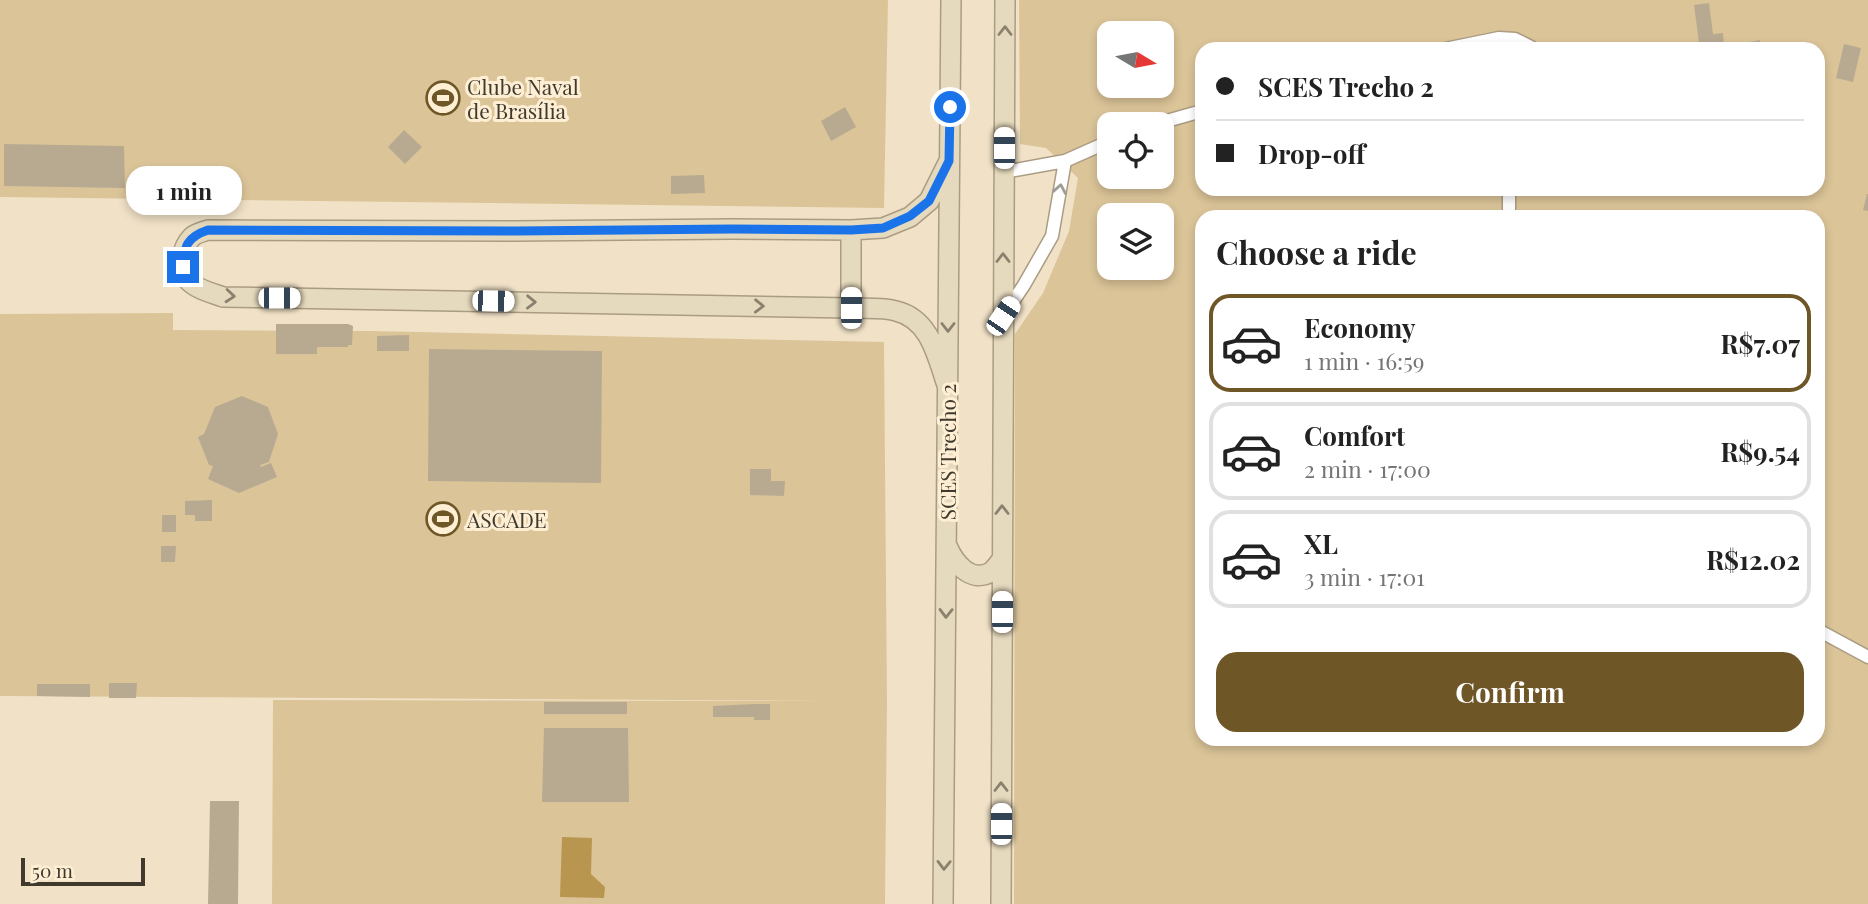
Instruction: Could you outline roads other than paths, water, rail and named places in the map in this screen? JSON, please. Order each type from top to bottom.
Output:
[{"type":"main road","name":"SCES Trecho 2","points":[[943,904],[951,0]]},
{"type":"main road","points":[[1001,904],[1005,0]]},
{"type":"main road","points":[[947,386],[929,335],[919,321],[896,310],[223,297],[199,288],[187,279],[183,267],[184,251],[194,235],[208,230],[883,228],[910,216],[929,201],[949,161]]},
{"type":"main road","points":[[851,230],[851,308]]},
{"type":"main road","points":[[946,545],[961,569],[970,574],[982,575],[992,571],[1002,559]]},
{"type":"street","points":[[1479,42],[1499,38],[1521,42]]},
{"type":"street","points":[[1174,119],[1195,113]]},
{"type":"street","points":[[1004,172],[1065,161],[1097,147]]},
{"type":"street","points":[[1003,316],[1052,236],[1065,161]]},
{"type":"street","points":[[1825,634],[1868,657]]},
{"type":"place","name":"Clube Naval de Brasília","points":[[443,98]]},
{"type":"place","name":"ASCADE","points":[[443,519]]}]
